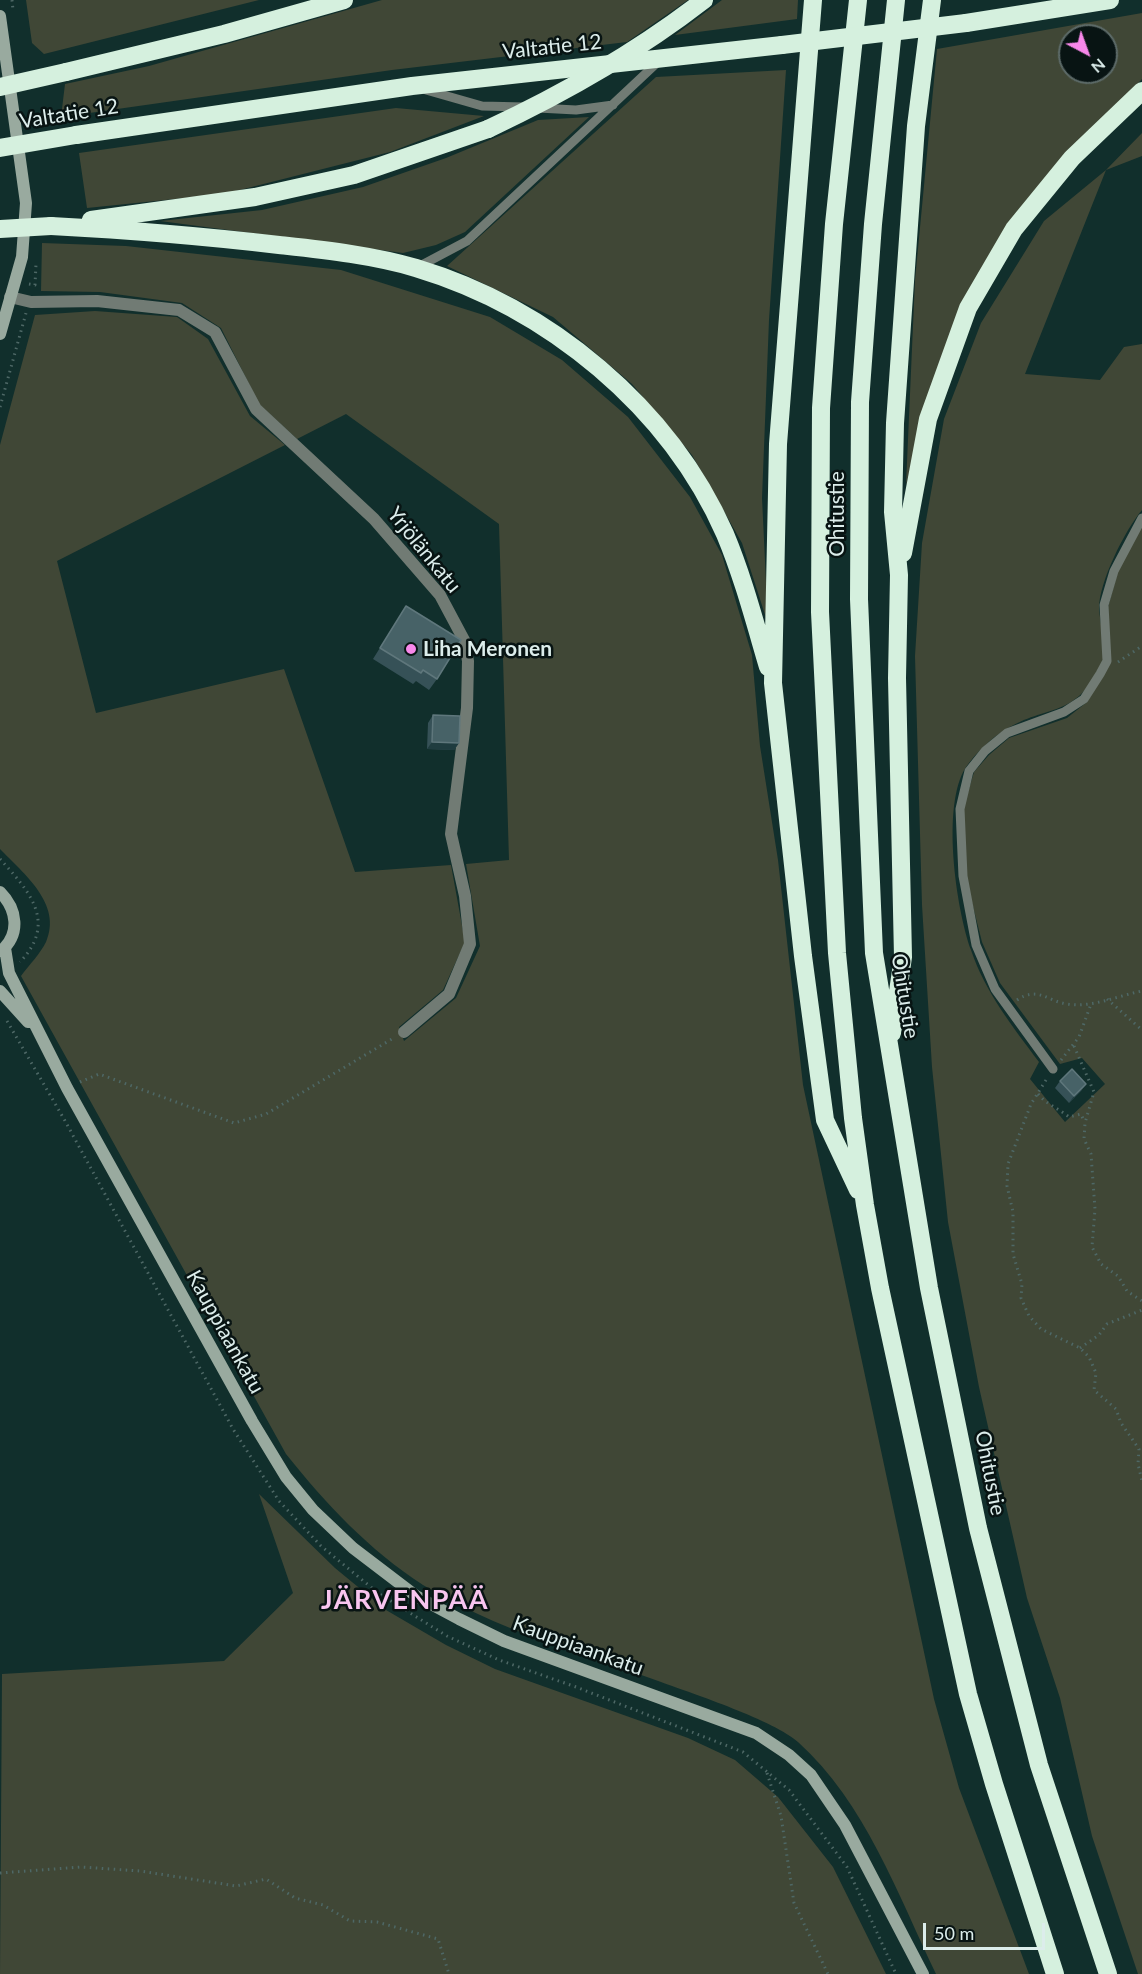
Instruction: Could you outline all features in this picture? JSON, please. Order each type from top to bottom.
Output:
[{"type":"highway","points":[[0,87],[224,34],[344,0]]},
{"type":"highway","points":[[51,226],[255,197],[354,175],[488,129],[558,96],[625,57],[704,0]]},
{"type":"highway","points":[[813,0],[778,444],[773,682],[803,956],[825,1120],[865,1205]]},
{"type":"highway","name":"Ohitustie","points":[[858,0],[834,224],[821,408],[820,612],[837,953],[865,1205],[934,1545],[968,1694],[994,1784],[1055,1974]]},
{"type":"highway","name":"Ohitustie","points":[[896,0],[873,224],[860,402],[859,599],[874,953],[929,1288],[978,1528],[1039,1765],[1108,1974]]},
{"type":"highway","points":[[890,1045],[900,992],[903,957],[897,678],[898,575],[893,512],[895,423],[916,126],[932,0]]},
{"type":"highway","points":[[1057,9],[1073,0]]},
{"type":"highway","name":"Valtatie 12","points":[[0,148],[412,86],[966,23],[1110,0]]},
{"type":"highway","points":[[898,575],[928,419],[968,308],[1021,220],[1072,158],[1142,91]]},
{"type":"highway","points":[[0,228],[51,226],[184,234],[291,246],[416,268],[479,291],[580,352],[625,391],[664,435],[698,485],[724,534],[773,682]]},
{"type":"street","points":[[0,16],[26,203],[22,257],[0,333]]},
{"type":"street","name":"Yrjölänkatu","points":[[10,297],[30,302],[97,301],[178,309],[215,332],[256,409],[380,526],[440,596],[464,640],[468,661],[467,708],[451,834],[465,896],[470,944],[449,994],[404,1032]]},
{"type":"street","points":[[0,892],[14,911],[15,924],[12,937],[3,950]]},
{"type":"street","name":"Kauppiaankatu","points":[[3,950],[9,973],[67,1088],[252,1421],[286,1477],[313,1510],[353,1548],[416,1596],[459,1619],[504,1641],[756,1733],[789,1755],[811,1775],[845,1825],[923,1974]]},
{"type":"street","name":"Kauppiaankatu","points":[[0,991],[38,1034]]},
{"type":"lane","points":[[416,268],[467,242],[663,57]]},
{"type":"lane","points":[[412,86],[482,106],[576,110],[614,105]]},
{"type":"lane","points":[[1053,1069],[995,989],[975,945],[963,876],[960,809],[969,771],[985,751],[1007,733],[1064,712],[1084,699],[1107,661],[1104,605],[1114,571],[1142,518]]},
{"type":"path","points":[[0,407],[35,285]]},
{"type":"path","points":[[1008,1008],[1020,998],[1033,994],[1046,994],[1065,1004],[1091,1004],[1142,991]]},
{"type":"path","points":[[1107,999],[1142,1030]]},
{"type":"path","points":[[1091,1004],[1074,1046],[1053,1069],[1031,1104],[1008,1164],[1007,1186],[1013,1212],[1013,1254],[1022,1284],[1021,1298],[1035,1324],[1080,1348],[1089,1357],[1096,1373],[1094,1390],[1116,1408],[1121,1423],[1138,1449],[1138,1464],[1142,1481]]},
{"type":"path","points":[[0,1012],[64,1119],[251,1459],[279,1501],[321,1546],[378,1593],[447,1636],[499,1660],[576,1687],[743,1752],[789,1790],[847,1867],[896,1974]]},
{"type":"path","points":[[67,1088],[99,1074],[234,1123],[266,1114],[404,1032]]},
{"type":"path","points":[[1074,1046],[1094,1092],[1085,1123],[1084,1139],[1091,1154],[1095,1209],[1092,1247],[1101,1264],[1118,1276],[1127,1291],[1142,1301]]},
{"type":"path","points":[[1038,1094],[1046,1104],[1057,1107],[1069,1117],[1081,1114],[1085,1123]]},
{"type":"path","points":[[1080,1348],[1099,1335],[1107,1324],[1142,1310]]},
{"type":"path","points":[[766,1772],[781,1816],[794,1903],[828,1974]]},
{"type":"path","points":[[0,1873],[81,1867],[140,1871],[236,1886],[266,1879],[295,1898],[323,1905],[350,1921],[377,1922],[438,1939],[449,1974]]},
{"type":"green space","points":[[26,0],[259,0],[44,54],[32,43]]},
{"type":"green space","points":[[382,0],[688,0],[627,42],[392,70],[61,117],[65,84],[149,66]]},
{"type":"green space","points":[[722,0],[798,0],[797,19],[675,35]]},
{"type":"green space","points":[[1142,13],[1142,79],[1027,199],[924,411],[906,485],[915,280],[937,49],[1058,28],[1058,84],[1118,84],[1118,24],[1079,24]]},
{"type":"green space","points":[[786,70],[769,320],[762,498],[768,624],[742,543],[692,455],[632,384],[553,317],[447,266],[656,77]]},
{"type":"green space","points":[[396,108],[484,116],[390,152],[224,194],[87,208],[79,153]]},
{"type":"green space","points":[[589,117],[465,232],[436,245],[403,253],[160,221],[262,210],[363,187],[446,158],[538,120]]},
{"type":"green space","points":[[1142,133],[1142,156],[1106,170]]},
{"type":"green space","points":[[1106,170],[1025,374],[1100,380],[1124,347],[1142,344],[1142,510],[1121,543],[1103,585],[1099,609],[1104,645],[1103,658],[1092,681],[1082,694],[1071,702],[1020,722],[999,734],[979,752],[966,767],[958,784],[953,831],[956,884],[965,932],[971,950],[984,980],[1001,1009],[1039,1062],[1030,1079],[1065,1122],[1105,1084],[1082,1058],[1060,1064],[1000,983],[982,942],[965,875],[963,809],[974,772],[989,755],[1009,738],[1067,718],[1087,702],[1110,662],[1108,607],[1118,571],[1142,522],[1142,1974],[1138,1974],[1092,1836],[1060,1698],[1027,1598],[979,1387],[948,1222],[932,1067],[922,905],[915,656],[922,543],[944,419],[981,323],[1044,221]]},
{"type":"green space","points":[[42,243],[126,246],[341,270],[490,317],[562,360],[628,417],[690,497],[722,555],[752,655],[760,746],[778,860],[803,1085],[934,1699],[959,1788],[1029,1974],[936,1974],[878,1851],[861,1821],[822,1766],[787,1734],[772,1725],[733,1709],[508,1627],[423,1585],[384,1557],[349,1525],[286,1454],[21,976],[44,946],[50,928],[45,902],[38,890],[0,849],[0,445],[35,315],[95,311],[177,317],[208,339],[250,416],[285,445],[57,561],[96,713],[284,669],[355,872],[451,865],[465,942],[443,990],[399,1027],[404,1041],[456,998],[480,946],[466,864],[509,860],[499,524],[346,414],[297,439],[259,404],[221,328],[182,303],[100,292],[41,291]]},
{"type":"green space","points":[[259,1494],[335,1568],[386,1610],[446,1645],[495,1669],[688,1738],[735,1760],[778,1797],[833,1867],[886,1974],[0,1974],[2,1674],[224,1661],[293,1593]]},
{"type":"building","points":[[406,606],[461,640],[437,679],[423,670],[421,673],[380,648]]},
{"type":"building","points":[[433,715],[460,716],[459,743],[432,742]]},
{"type":"building","points":[[1072,1069],[1086,1084],[1074,1096],[1060,1081]]},
{"type":"place","name":"Liha Meronen","points":[[411,649]]},
{"type":"district","name":"JÄRVENPÄÄ","points":[[405,1600]]}]
